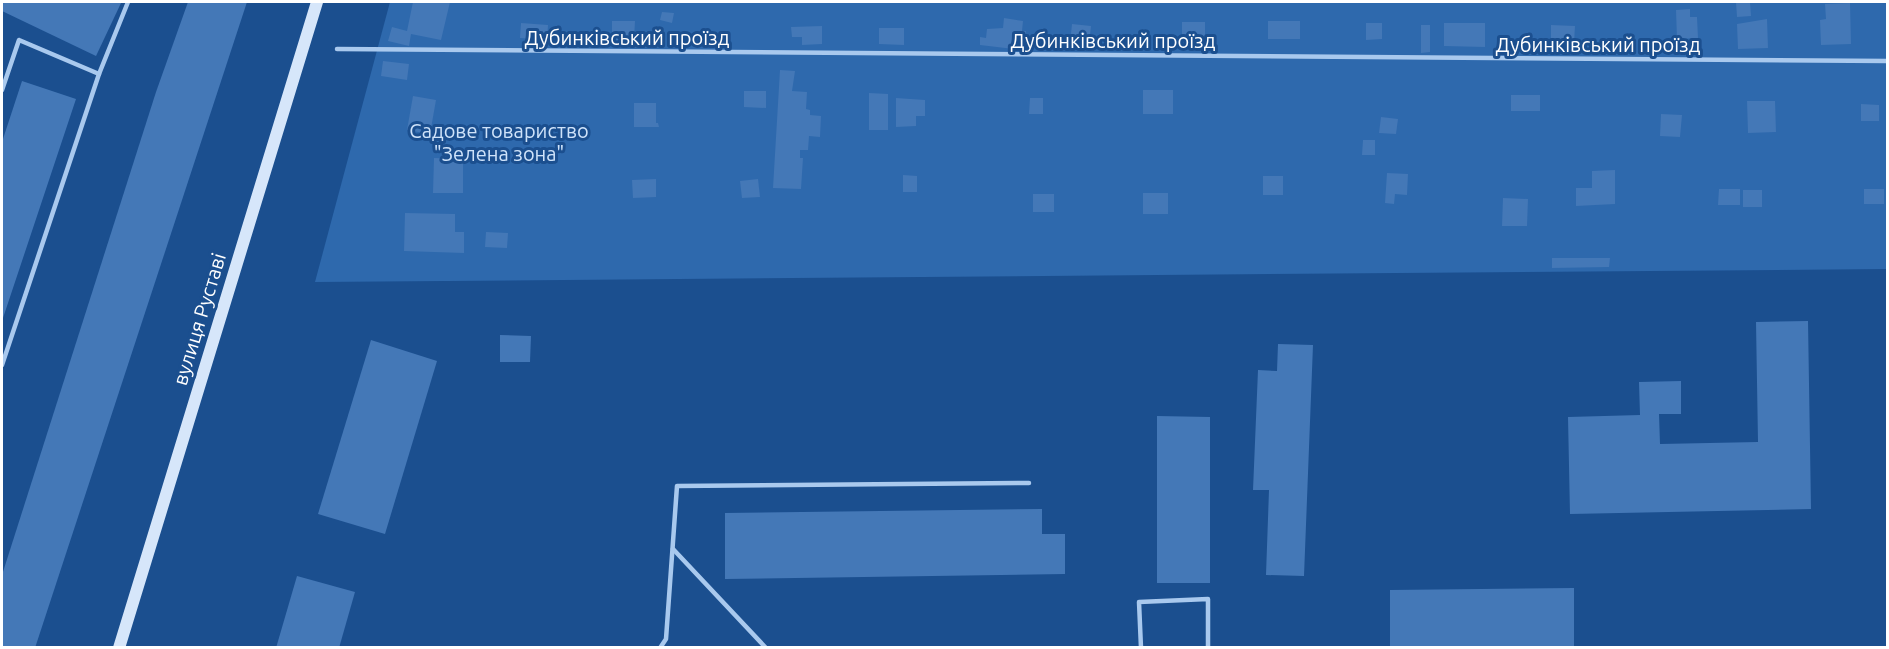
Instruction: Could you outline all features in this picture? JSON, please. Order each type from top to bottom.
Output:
[{"type":"main road","name":"вулиця Руставі","points":[[119,648],[317,2]]},
{"type":"lane","points":[[2,365],[99,74],[128,2]]},
{"type":"lane","points":[[2,90],[19,40],[99,74]]},
{"type":"lane","name":"Дубинківський проїзд","points":[[337,49],[1887,61]]},
{"type":"lane","points":[[660,648],[666,639],[677,486],[1029,483]]},
{"type":"lane","points":[[672,549],[766,648]]},
{"type":"lane","points":[[1141,648],[1139,602],[1208,599],[1208,648]]},
{"type":"green space","name":"Садове товариство \"Зелена зона\"","points":[[390,2],[1887,2],[1887,269],[315,282]]},
{"type":"building","points":[[2,2],[121,3],[96,56],[2,11]]},
{"type":"building","points":[[188,2],[247,2],[35,648],[2,648],[2,575],[156,92]]},
{"type":"building","points":[[413,2],[450,2],[441,40],[411,34],[409,46],[388,41],[392,27],[407,31]]},
{"type":"building","points":[[1736,2],[1750,2],[1751,16],[1737,17]]},
{"type":"building","points":[[1850,3],[1851,44],[1821,45],[1820,20],[1826,19],[1825,4]]},
{"type":"building","points":[[1690,9],[1690,17],[1697,17],[1698,38],[1677,39],[1676,10]]},
{"type":"building","points":[[662,12],[674,13],[672,23],[660,20]]},
{"type":"building","points":[[1004,18],[1023,21],[1022,31],[1026,31],[1023,50],[980,45],[980,37],[986,38],[987,29],[1003,28]]},
{"type":"building","points":[[1767,19],[1768,48],[1738,49],[1737,24]]},
{"type":"building","points":[[612,21],[635,21],[634,40],[612,40]]},
{"type":"building","points":[[1268,21],[1300,21],[1300,39],[1268,39]]},
{"type":"building","points":[[1182,22],[1205,22],[1205,40],[1182,40]]},
{"type":"building","points":[[521,23],[548,25],[547,40],[520,38]]},
{"type":"building","points":[[1366,23],[1382,23],[1382,39],[1366,40]]},
{"type":"building","points":[[1444,23],[1485,23],[1485,47],[1444,46]]},
{"type":"building","points":[[1072,24],[1091,26],[1089,45],[1070,43]]},
{"type":"building","points":[[1421,25],[1430,25],[1430,52],[1421,53]]},
{"type":"building","points":[[1551,25],[1575,26],[1574,43],[1551,42]]},
{"type":"building","points":[[822,26],[822,44],[802,45],[802,37],[792,37],[791,27]]},
{"type":"building","points":[[879,28],[904,28],[904,45],[879,44]]},
{"type":"building","points":[[383,61],[409,64],[407,80],[381,76]]},
{"type":"building","points":[[780,70],[795,71],[792,91],[807,92],[806,109],[810,110],[810,115],[821,116],[820,137],[809,136],[808,150],[800,150],[800,158],[803,158],[801,189],[773,188]]},
{"type":"building","points":[[22,81],[76,99],[2,321],[2,142]]},
{"type":"building","points":[[1143,90],[1173,90],[1173,114],[1143,114]]},
{"type":"building","points":[[744,91],[766,91],[766,108],[744,107]]},
{"type":"building","points":[[869,93],[888,94],[888,130],[869,130]]},
{"type":"building","points":[[1511,95],[1540,95],[1540,111],[1511,111]]},
{"type":"building","points":[[413,96],[436,100],[430,134],[407,130]]},
{"type":"building","points":[[896,98],[925,100],[925,116],[916,116],[916,126],[896,127]]},
{"type":"building","points":[[1030,98],[1043,98],[1043,114],[1029,114]]},
{"type":"building","points":[[1747,101],[1775,101],[1776,132],[1748,133]]},
{"type":"building","points":[[634,103],[656,103],[656,123],[659,127],[634,127]]},
{"type":"building","points":[[1861,104],[1879,105],[1879,121],[1861,121]]},
{"type":"building","points":[[1661,114],[1682,115],[1680,137],[1660,136]]},
{"type":"building","points":[[1381,117],[1398,119],[1396,134],[1379,133]]},
{"type":"building","points":[[1363,140],[1375,140],[1375,155],[1362,155]]},
{"type":"building","points":[[434,158],[463,159],[463,193],[433,193]]},
{"type":"building","points":[[1615,170],[1615,204],[1576,206],[1576,188],[1592,188],[1592,171]]},
{"type":"building","points":[[1387,173],[1408,174],[1407,195],[1395,194],[1394,204],[1385,203]]},
{"type":"building","points":[[903,175],[917,176],[917,192],[903,192]]},
{"type":"building","points":[[1263,176],[1283,176],[1283,195],[1263,195]]},
{"type":"building","points":[[656,179],[656,197],[633,198],[632,180]]},
{"type":"building","points":[[758,179],[760,197],[742,198],[740,181]]},
{"type":"building","points":[[1719,189],[1740,189],[1740,205],[1718,205]]},
{"type":"building","points":[[1864,189],[1884,189],[1884,204],[1864,204]]},
{"type":"building","points":[[1743,190],[1762,190],[1762,207],[1743,207]]},
{"type":"building","points":[[1143,193],[1168,193],[1168,214],[1143,214]]},
{"type":"building","points":[[1033,194],[1054,194],[1054,212],[1033,212]]},
{"type":"building","points":[[1503,198],[1528,199],[1527,226],[1502,226]]},
{"type":"building","points":[[405,213],[455,214],[455,232],[464,232],[464,253],[404,251]]},
{"type":"building","points":[[486,232],[508,233],[507,248],[485,247]]},
{"type":"building","points":[[1552,258],[1610,258],[1609,267],[1552,268]]},
{"type":"building","points":[[1808,321],[1811,509],[1570,514],[1568,417],[1640,415],[1639,382],[1681,381],[1681,414],[1659,414],[1660,444],[1758,442],[1756,322]]},
{"type":"building","points":[[500,335],[531,336],[530,362],[500,362]]},
{"type":"building","points":[[371,340],[437,361],[385,534],[318,514]]},
{"type":"building","points":[[1278,344],[1313,345],[1304,576],[1266,575],[1269,490],[1253,490],[1258,370],[1277,371]]},
{"type":"building","points":[[1157,416],[1210,417],[1210,583],[1157,583]]},
{"type":"building","points":[[1042,509],[1042,534],[1065,534],[1065,574],[725,579],[725,513]]},
{"type":"building","points":[[297,576],[355,592],[339,648],[276,648]]},
{"type":"building","points":[[1574,588],[1574,648],[1390,648],[1390,590]]}]
